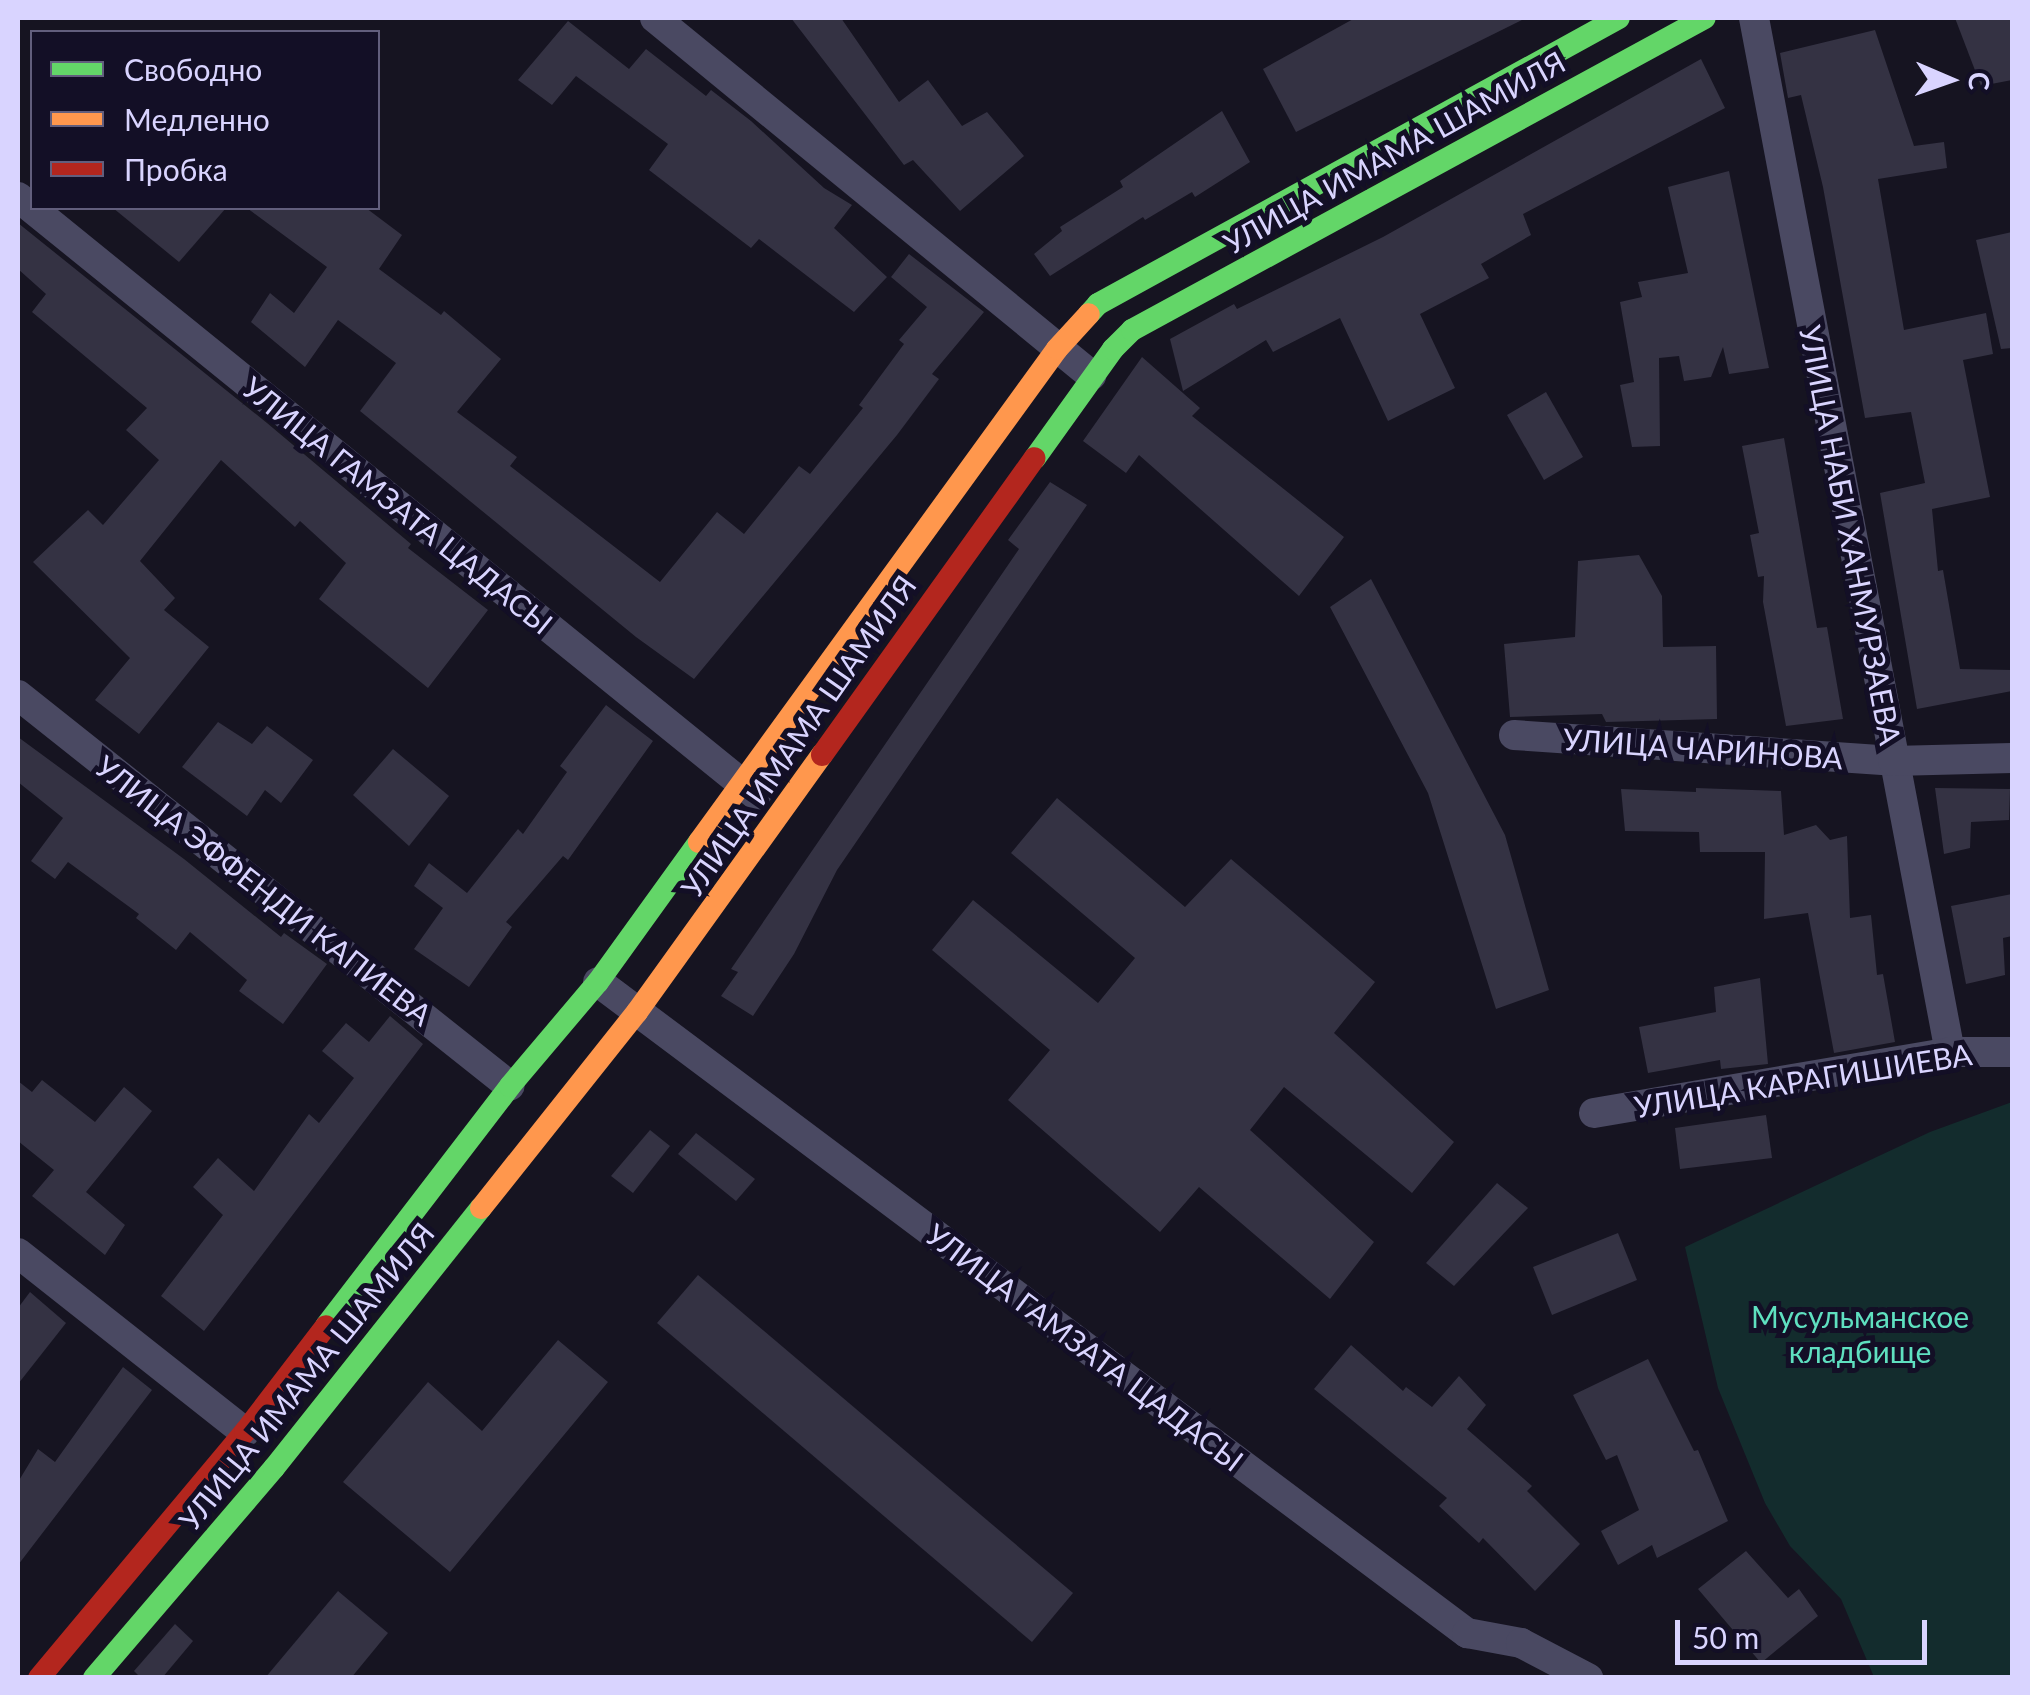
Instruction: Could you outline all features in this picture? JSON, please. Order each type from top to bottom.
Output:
[{"type":"main road","name":"УЛИЦА ИМАМА ШАМИЛЯ","points":[[40,1678],[245,1432],[510,1086],[598,982],[1057,349],[1098,304],[1620,18]]},
{"type":"main road","name":"УЛИЦА ИМАМА ШАМИЛЯ","points":[[94,1678],[274,1468],[637,1012],[1091,375],[1132,330],[1705,18]]},
{"type":"street","points":[[655,18],[1091,375]]},
{"type":"street","name":"УЛИЦА НАБИ ХАНМУРЗАЕВА","points":[[1754,18],[1950,1052]]},
{"type":"street","name":"УЛИЦА ГАМЗАТА ЦАДАСЫ","points":[[33,210],[778,813]]},
{"type":"street","name":"УЛИЦА ЭФФЕНДИ КАПИЕВА","points":[[18,694],[510,1086]]},
{"type":"street","name":"УЛИЦА ЧАРИНОВА","points":[[1514,734],[1893,760],[2012,758]]},
{"type":"street","name":"УЛИЦА ГАМЗАТА ЦАДАСЫ","points":[[598,982],[1467,1633],[1521,1643],[1588,1678]]},
{"type":"street","name":"УЛИЦА КАРАГИШИЕВА","points":[[1594,1113],[1950,1052],[2012,1052]]},
{"type":"street","points":[[18,1253],[245,1432]]},
{"type":"green space","name":"Мусульманское кладбище","points":[[2012,1102],[2012,1677],[1874,1677],[1841,1599],[1790,1546],[1765,1503],[1718,1388],[1685,1247],[1930,1132]]},
{"type":"building","points":[[791,18],[841,18],[899,102],[928,80],[962,126],[987,112],[1024,156],[960,211],[913,160],[904,165]]},
{"type":"building","points":[[1355,18],[1526,18],[1296,132],[1263,69]]},
{"type":"building","points":[[1955,18],[2012,18],[2012,80],[1981,86]]},
{"type":"building","points":[[568,21],[629,69],[646,49],[706,96],[711,90],[751,121],[824,188],[852,205],[834,228],[887,277],[854,312],[759,239],[751,248],[649,170],[668,144],[576,76],[552,105],[518,80]]},
{"type":"building","points":[[1875,30],[1914,146],[1944,142],[1947,168],[1878,179],[1904,330],[1986,313],[1993,354],[1963,360],[1990,497],[1932,509],[1938,571],[1943,570],[1960,669],[2012,670],[2012,691],[1917,709],[1880,493],[1925,483],[1911,412],[1865,418],[1823,187],[1801,95],[1788,98],[1780,53]]},
{"type":"building","points":[[1701,59],[1725,108],[1523,214],[1531,235],[1481,264],[1489,278],[1420,314],[1455,388],[1388,421],[1340,318],[1273,352],[1266,340],[1183,391],[1170,339],[1234,304],[1237,309],[1383,237]]},
{"type":"building","points":[[1222,111],[1250,162],[1195,197],[1192,192],[1145,220],[1143,217],[1050,276],[1034,254],[1062,231],[1060,227],[1123,187],[1120,181]]},
{"type":"building","points":[[1729,171],[1769,368],[1729,374],[1723,347],[1711,377],[1684,381],[1679,356],[1659,358],[1660,446],[1632,447],[1620,385],[1634,382],[1620,302],[1642,297],[1638,282],[1688,273],[1668,187]]},
{"type":"building","points":[[115,210],[224,210],[179,262]]},
{"type":"building","points":[[250,210],[369,210],[402,235],[379,269],[441,315],[444,311],[501,359],[457,412],[517,457],[510,466],[660,582],[717,512],[744,534],[799,466],[810,474],[863,408],[859,405],[904,344],[899,340],[927,307],[891,277],[909,254],[984,312],[932,374],[939,379],[897,435],[694,679],[636,637],[360,411],[396,363],[338,320],[305,367],[251,322],[270,293],[294,313],[327,267]]},
{"type":"building","points":[[18,223],[267,423],[411,544],[408,548],[488,610],[428,688],[319,599],[346,563],[300,521],[295,527],[221,460],[140,561],[175,598],[164,610],[209,647],[139,734],[95,700],[130,658],[33,562],[88,510],[103,525],[159,460],[126,430],[147,408],[32,312],[46,294],[18,269]]},
{"type":"building","points":[[2012,232],[2012,348],[2001,349],[1976,240]]},
{"type":"building","points":[[1142,357],[1200,408],[1192,416],[1344,537],[1299,596],[1139,455],[1126,473],[1083,441]]},
{"type":"building","points":[[1546,392],[1583,457],[1544,480],[1507,415]]},
{"type":"building","points":[[1784,438],[1817,628],[1827,627],[1843,719],[1786,726],[1763,602],[1764,576],[1758,577],[1750,535],[1759,533],[1742,446]]},
{"type":"building","points":[[1050,482],[1087,505],[837,870],[794,954],[753,1016],[721,996],[738,972],[731,969],[1019,549],[1008,540]]},
{"type":"building","points":[[1639,555],[1662,596],[1663,647],[1716,646],[1717,719],[1606,722],[1602,714],[1510,717],[1504,644],[1575,637],[1578,561]]},
{"type":"building","points":[[1371,579],[1505,835],[1549,990],[1496,1009],[1428,793],[1330,607]]},
{"type":"building","points":[[606,705],[653,741],[568,860],[563,856],[506,922],[512,927],[469,987],[414,949],[443,908],[414,886],[429,863],[467,893],[518,829],[523,834],[567,772],[560,766]]},
{"type":"building","points":[[218,722],[252,744],[267,726],[313,760],[281,803],[265,790],[247,816],[182,767]]},
{"type":"building","points":[[18,737],[184,859],[281,937],[284,933],[327,964],[283,1024],[239,991],[247,980],[190,932],[176,950],[136,918],[139,914],[68,862],[55,879],[31,861],[63,818],[18,782]]},
{"type":"building","points":[[393,749],[449,796],[409,846],[353,795]]},
{"type":"building","points":[[1696,788],[1781,791],[1784,835],[1816,825],[1830,840],[1847,836],[1850,918],[1871,915],[1877,975],[1883,974],[1895,1042],[1834,1053],[1808,913],[1764,919],[1765,852],[1700,852],[1699,832],[1625,831],[1621,789],[1696,792]]},
{"type":"building","points":[[1935,788],[2010,789],[2009,820],[1971,822],[1970,848],[1944,854]]},
{"type":"building","points":[[1057,798],[1185,907],[1231,859],[1375,982],[1334,1033],[1454,1142],[1412,1193],[1284,1087],[1250,1130],[1374,1242],[1330,1299],[1199,1187],[1160,1232],[1008,1100],[1050,1050],[932,950],[973,900],[1098,1003],[1135,958],[1011,853]]},
{"type":"building","points":[[2012,894],[2012,936],[2003,938],[2005,975],[1966,984],[1951,906]]},
{"type":"building","points":[[1760,978],[1768,1064],[1721,1069],[1720,1060],[1648,1073],[1639,1027],[1716,1012],[1714,987]]},
{"type":"building","points":[[390,1016],[423,1044],[204,1331],[161,1296],[223,1215],[193,1187],[218,1158],[254,1191],[309,1114],[319,1123],[354,1078],[322,1051],[346,1023],[369,1042]]},
{"type":"building","points":[[42,1080],[95,1122],[124,1087],[152,1111],[86,1192],[125,1225],[105,1255],[32,1196],[54,1170],[18,1141],[18,1081],[32,1092]]},
{"type":"building","points":[[1766,1115],[1772,1158],[1680,1169],[1675,1128]]},
{"type":"building","points":[[650,1130],[670,1146],[633,1193],[611,1176]]},
{"type":"building","points":[[696,1133],[755,1179],[736,1201],[678,1154]]},
{"type":"building","points":[[1497,1183],[1528,1208],[1454,1286],[1426,1263]]},
{"type":"building","points":[[1618,1233],[1637,1280],[1552,1315],[1533,1267]]},
{"type":"building","points":[[698,1275],[1073,1593],[1032,1642],[657,1323]]},
{"type":"building","points":[[30,1292],[66,1323],[18,1384],[18,1308]]},
{"type":"building","points":[[558,1340],[608,1382],[450,1572],[343,1482],[428,1382],[482,1431]]},
{"type":"building","points":[[1351,1345],[1403,1391],[1406,1387],[1432,1407],[1459,1376],[1486,1405],[1467,1429],[1532,1486],[1527,1491],[1580,1544],[1535,1591],[1483,1538],[1479,1543],[1439,1506],[1447,1498],[1314,1389]]},
{"type":"building","points":[[1648,1359],[1694,1451],[1698,1450],[1728,1521],[1657,1558],[1652,1545],[1618,1565],[1601,1531],[1639,1510],[1617,1455],[1606,1460],[1573,1395]]},
{"type":"building","points":[[123,1367],[152,1390],[18,1565],[18,1482],[38,1449],[55,1462]]},
{"type":"building","points":[[1746,1551],[1788,1598],[1799,1589],[1818,1616],[1761,1663],[1698,1589]]},
{"type":"building","points":[[338,1591],[388,1633],[351,1678],[265,1678]]},
{"type":"building","points":[[175,1624],[193,1641],[162,1678],[141,1678],[134,1671]]},
{"type":"traffic: fast","points":[[1089,314],[1098,304],[1619,18]]},
{"type":"traffic: fast","points":[[1035,458],[1113,349],[1132,330],[1705,18]]},
{"type":"traffic: fast","points":[[326,1326],[510,1086],[598,982],[699,842]]},
{"type":"traffic: fast","points":[[94,1678],[274,1468],[481,1208]]},
{"type":"traffic: slow","points":[[699,842],[1057,349],[1089,314]]},
{"type":"traffic: slow","points":[[481,1208],[637,1012],[822,755]]},
{"type":"traffic: jam","points":[[822,755],[1035,458]]},
{"type":"traffic: jam","points":[[39,1678],[245,1432],[326,1326]]}]
